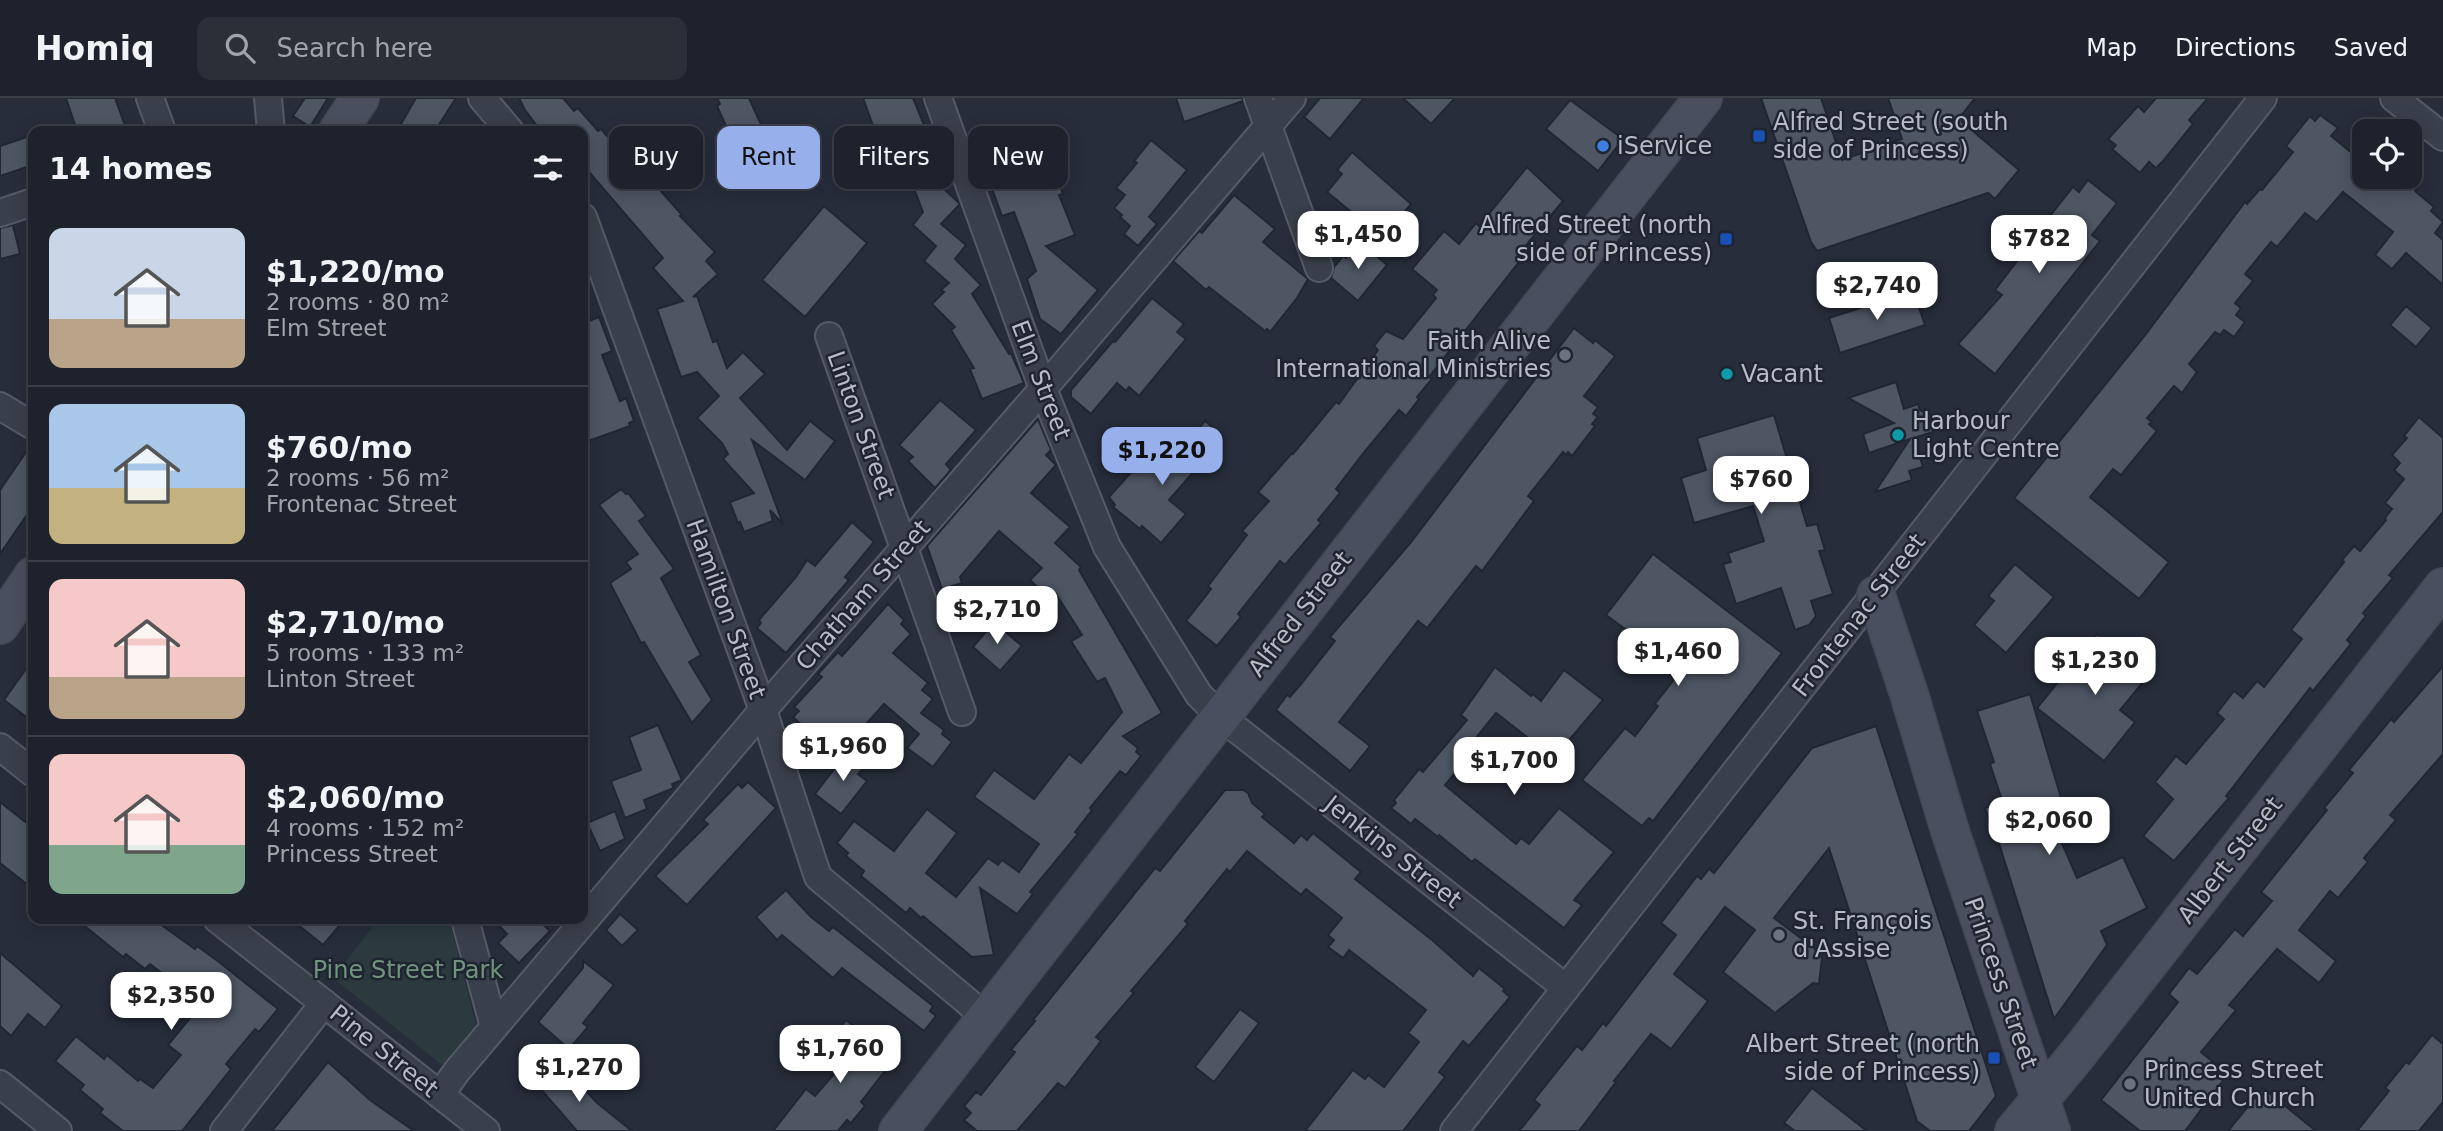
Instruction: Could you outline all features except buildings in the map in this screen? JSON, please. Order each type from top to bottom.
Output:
[{"type":"street","points":[[150,98],[160,126]]},
{"type":"street","points":[[268,98],[271,126]]},
{"type":"street","points":[[341,126],[360,98]]},
{"type":"street","points":[[482,98],[506,126]]},
{"type":"street","name":"Elm Street","points":[[938,98],[1043,389],[1107,547],[1199,695],[1221,716]]},
{"type":"street","points":[[1258,98],[1319,268]]},
{"type":"street","name":"Chatham Street","points":[[588,916],[1292,98]]},
{"type":"street","name":"Alfred Street","points":[[898,1131],[1703,98]]},
{"type":"street","name":"Frontenac Street","points":[[1454,1131],[2263,98]]},
{"type":"street","points":[[2394,98],[2443,137]]},
{"type":"street","points":[[0,213],[28,204]]},
{"type":"street","name":"Hamilton Street","points":[[588,231],[763,710],[818,877],[985,1018]]},
{"type":"street","name":"Linton Street","points":[[828,336],[962,712]]},
{"type":"street","points":[[0,406],[28,423]]},
{"type":"street","points":[[0,625],[28,583]]},
{"type":"street","name":"Albert Street","points":[[2014,1131],[2046,1115],[2443,587]]},
{"type":"street","name":"Princess Street","points":[[1876,595],[1954,844],[2046,1115]]},
{"type":"street","name":"Jenkins Street","points":[[1221,716],[1566,988]]},
{"type":"street","points":[[0,747],[28,770]]},
{"type":"street","name":"Pine Street","points":[[223,924],[486,1131]]},
{"type":"street","points":[[466,924],[494,1027]]},
{"type":"street","name":"Chatham Street","points":[[440,1095],[581,924]]},
{"type":"street","points":[[224,1131],[324,1003]]},
{"type":"street","points":[[0,1084],[58,1131]]},
{"type":"green space","name":"Pine Street Park","points":[[375,924],[450,924],[476,1025],[442,1065],[333,978]]},
{"type":"place","name":"Alfred Street (south side of Princess)","points":[[1759,136]]},
{"type":"place","name":"iService","points":[[1603,146]]},
{"type":"place","name":"Alfred Street (north side of Princess)","points":[[1726,239]]},
{"type":"place","name":"Faith Alive International Ministries","points":[[1565,355]]},
{"type":"place","name":"Vacant","points":[[1727,374]]},
{"type":"place","name":"Harbour Light Centre","points":[[1898,435]]},
{"type":"place","name":"St. François d'Assise","points":[[1779,935]]},
{"type":"place","name":"Albert Street (north side of Princess)","points":[[1994,1058]]},
{"type":"place","name":"Princess Street United Church","points":[[2130,1084]]}]
